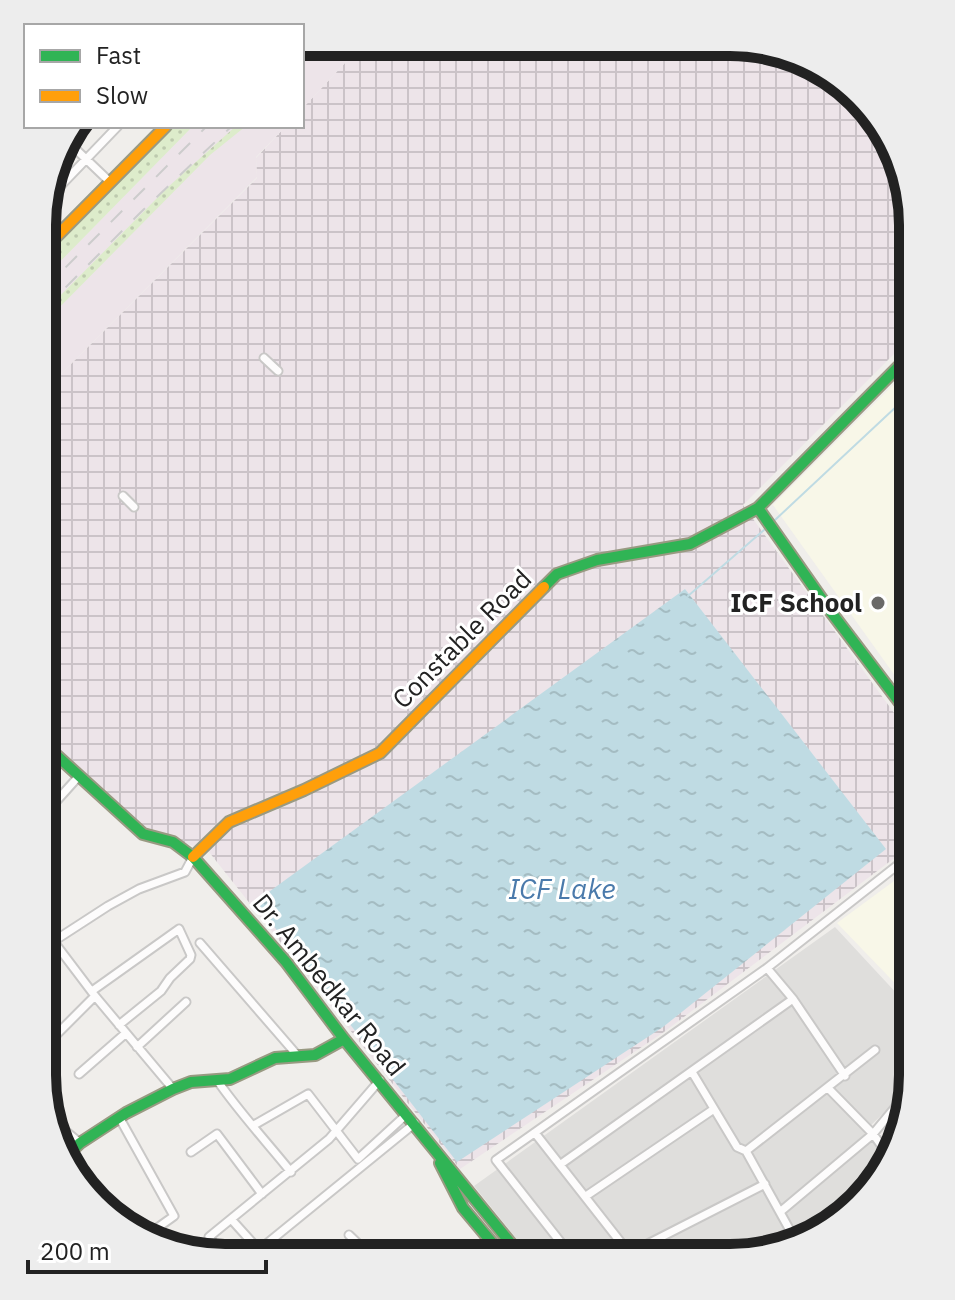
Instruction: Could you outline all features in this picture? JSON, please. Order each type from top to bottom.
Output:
[{"type":"street","points":[[61,185],[116,128]]},
{"type":"street","points":[[56,237],[164,128]]},
{"type":"street","points":[[75,147],[110,182]]},
{"type":"street","points":[[264,358],[278,371]]},
{"type":"street","name":"Constable Road","points":[[193,857],[229,822],[380,753],[557,574],[597,560],[690,544],[758,508],[899,366]]},
{"type":"street","points":[[123,496],[134,507]]},
{"type":"street","points":[[758,508],[899,702]]},
{"type":"street","name":"Dr. Ambedkar Road","points":[[56,755],[143,834],[173,842],[193,857],[286,962],[344,1039],[512,1244]]},
{"type":"street","points":[[56,801],[79,776]]},
{"type":"street","points":[[56,940],[139,889],[185,872],[193,857]]},
{"type":"street","points":[[562,1244],[496,1160],[767,968],[899,864]]},
{"type":"street","points":[[56,1034],[93,993],[179,929],[190,959],[161,991],[119,1025]]},
{"type":"street","points":[[200,943],[297,1055]]},
{"type":"street","points":[[56,944],[173,1089]]},
{"type":"street","points":[[767,968],[793,999],[845,1076]]},
{"type":"street","points":[[561,1164],[793,999]]},
{"type":"street","points":[[137,1047],[186,1002]]},
{"type":"street","points":[[79,1074],[126,1033]]},
{"type":"street","points":[[73,1150],[119,1117],[173,1089],[191,1082],[230,1079],[275,1058],[315,1055],[344,1039]]},
{"type":"street","points":[[746,1151],[875,1050]]},
{"type":"street","points":[[692,1072],[737,1147],[746,1151],[791,1231],[782,1236]]},
{"type":"street","points":[[217,1080],[237,1109],[254,1125],[291,1172]]},
{"type":"street","points":[[214,1243],[209,1237],[291,1172],[335,1131],[380,1080]]},
{"type":"street","points":[[828,1088],[883,1148]]},
{"type":"street","points":[[254,1125],[308,1094],[358,1159],[407,1114]]},
{"type":"street","points":[[780,1212],[873,1134],[896,1106]]},
{"type":"street","points":[[586,1196],[714,1109]]},
{"type":"street","points":[[119,1117],[174,1216],[156,1229]]},
{"type":"street","points":[[266,1244],[415,1123]]},
{"type":"street","points":[[65,1131],[80,1143]]},
{"type":"street","points":[[535,1133],[623,1244]]},
{"type":"street","points":[[191,1152],[217,1134],[262,1194]]},
{"type":"street","name":"Dr. Ambedkar Road","points":[[430,1143],[463,1208],[493,1244]]},
{"type":"street","points":[[653,1244],[765,1184]]},
{"type":"street","points":[[231,1219],[254,1244]]},
{"type":"street","points":[[349,1235],[358,1244]]},
{"type":"shaded area","points":[[304,56],[351,56],[304,107]]},
{"type":"shaded area","points":[[351,56],[752,57],[795,69],[824,84],[842,98],[871,131],[882,150],[896,192],[899,214],[899,349],[743,505],[899,720],[899,855],[664,1032],[460,1169],[209,852],[143,827],[56,750],[56,379],[257,178],[256,158],[284,128],[304,128],[304,107]]},
{"type":"shaded area","points":[[178,128],[284,128],[256,157],[257,177],[56,379],[56,241]]},
{"type":"shaded area","name":"ICF School","points":[[899,379],[899,681],[773,505]]},
{"type":"shaded area","points":[[899,877],[899,987],[837,923]]},
{"type":"shaded area","points":[[835,927],[899,996],[897,1100],[869,1127],[881,1151],[871,1169],[842,1202],[805,1227],[763,1241],[741,1244],[521,1244],[474,1186]]},
{"type":"green space","points":[[170,128],[191,128],[56,266],[56,244]]},
{"type":"green space","points":[[234,128],[244,128],[210,155],[56,311],[56,300],[168,187]]},
{"type":"water","name":"ICF Lake","points":[[685,589],[886,849],[663,1027],[457,1162],[255,902]]},
{"type":"waterway","points":[[775,520],[899,404]]},
{"type":"waterway","points":[[688,596],[764,530]]},
{"type":"railway","points":[[304,60],[308,56]]},
{"type":"railway","points":[[56,277],[205,128]]},
{"type":"railway","points":[[56,297],[230,128]]},
{"type":"traffic: fast","points":[[544,587],[557,574],[597,560],[690,544],[758,508],[899,366]]},
{"type":"traffic: fast","points":[[758,508],[899,702]]},
{"type":"traffic: fast","points":[[56,755],[143,834],[173,842],[193,857],[286,962],[344,1039],[511,1244]]},
{"type":"traffic: fast","points":[[73,1150],[126,1113],[173,1089],[191,1082],[230,1079],[275,1058],[315,1055],[344,1039]]},
{"type":"traffic: fast","points":[[440,1163],[463,1208],[493,1244]]},
{"type":"traffic: slow","points":[[56,237],[164,128]]},
{"type":"traffic: slow","points":[[193,857],[229,822],[380,753],[544,587]]},
{"type":"place","name":"ICF School","points":[[878,603]]}]
